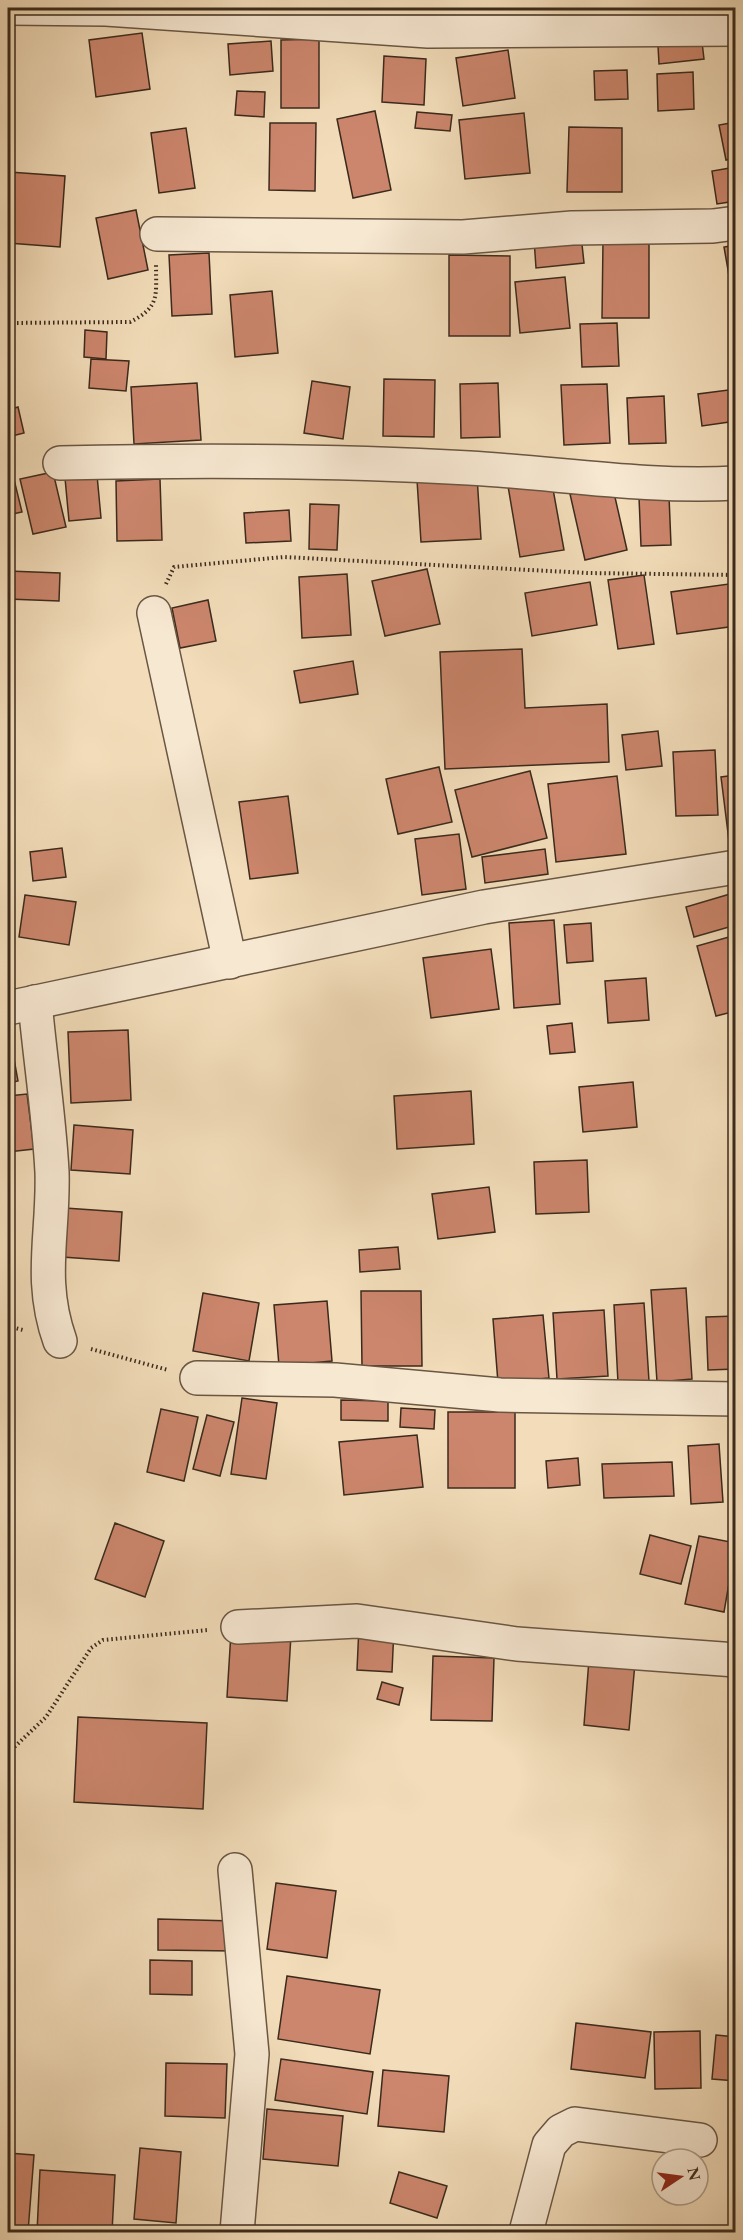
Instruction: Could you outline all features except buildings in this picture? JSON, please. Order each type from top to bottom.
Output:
[{"type":"street","points":[[8,8],[106,9],[428,31],[735,29]]},
{"type":"street","points":[[157,234],[463,237],[572,228],[713,226],[735,223]]},
{"type":"street","points":[[60,463],[189,460],[468,468],[687,486],[735,483]]},
{"type":"street","points":[[154,613],[192,796],[230,962]]},
{"type":"street","points":[[60,1341],[51,1315],[47,1284],[52,1172],[21,1005],[484,907],[735,867]]},
{"type":"street","points":[[197,1378],[336,1380],[500,1395],[735,1399]]},
{"type":"street","points":[[238,1627],[357,1621],[517,1644],[735,1660]]},
{"type":"street","points":[[235,1870],[252,2054],[237,2232]]},
{"type":"street","points":[[526,2232],[549,2145],[561,2131],[575,2124],[700,2140]]},
{"type":"path","points":[[8,323],[130,322],[147,314],[156,300],[157,234]]},
{"type":"path","points":[[154,613],[174,567],[284,557],[587,573],[735,574]]},
{"type":"path","points":[[8,1326],[197,1378]]},
{"type":"path","points":[[8,1753],[46,1717],[91,1648],[103,1640],[238,1627]]}]
